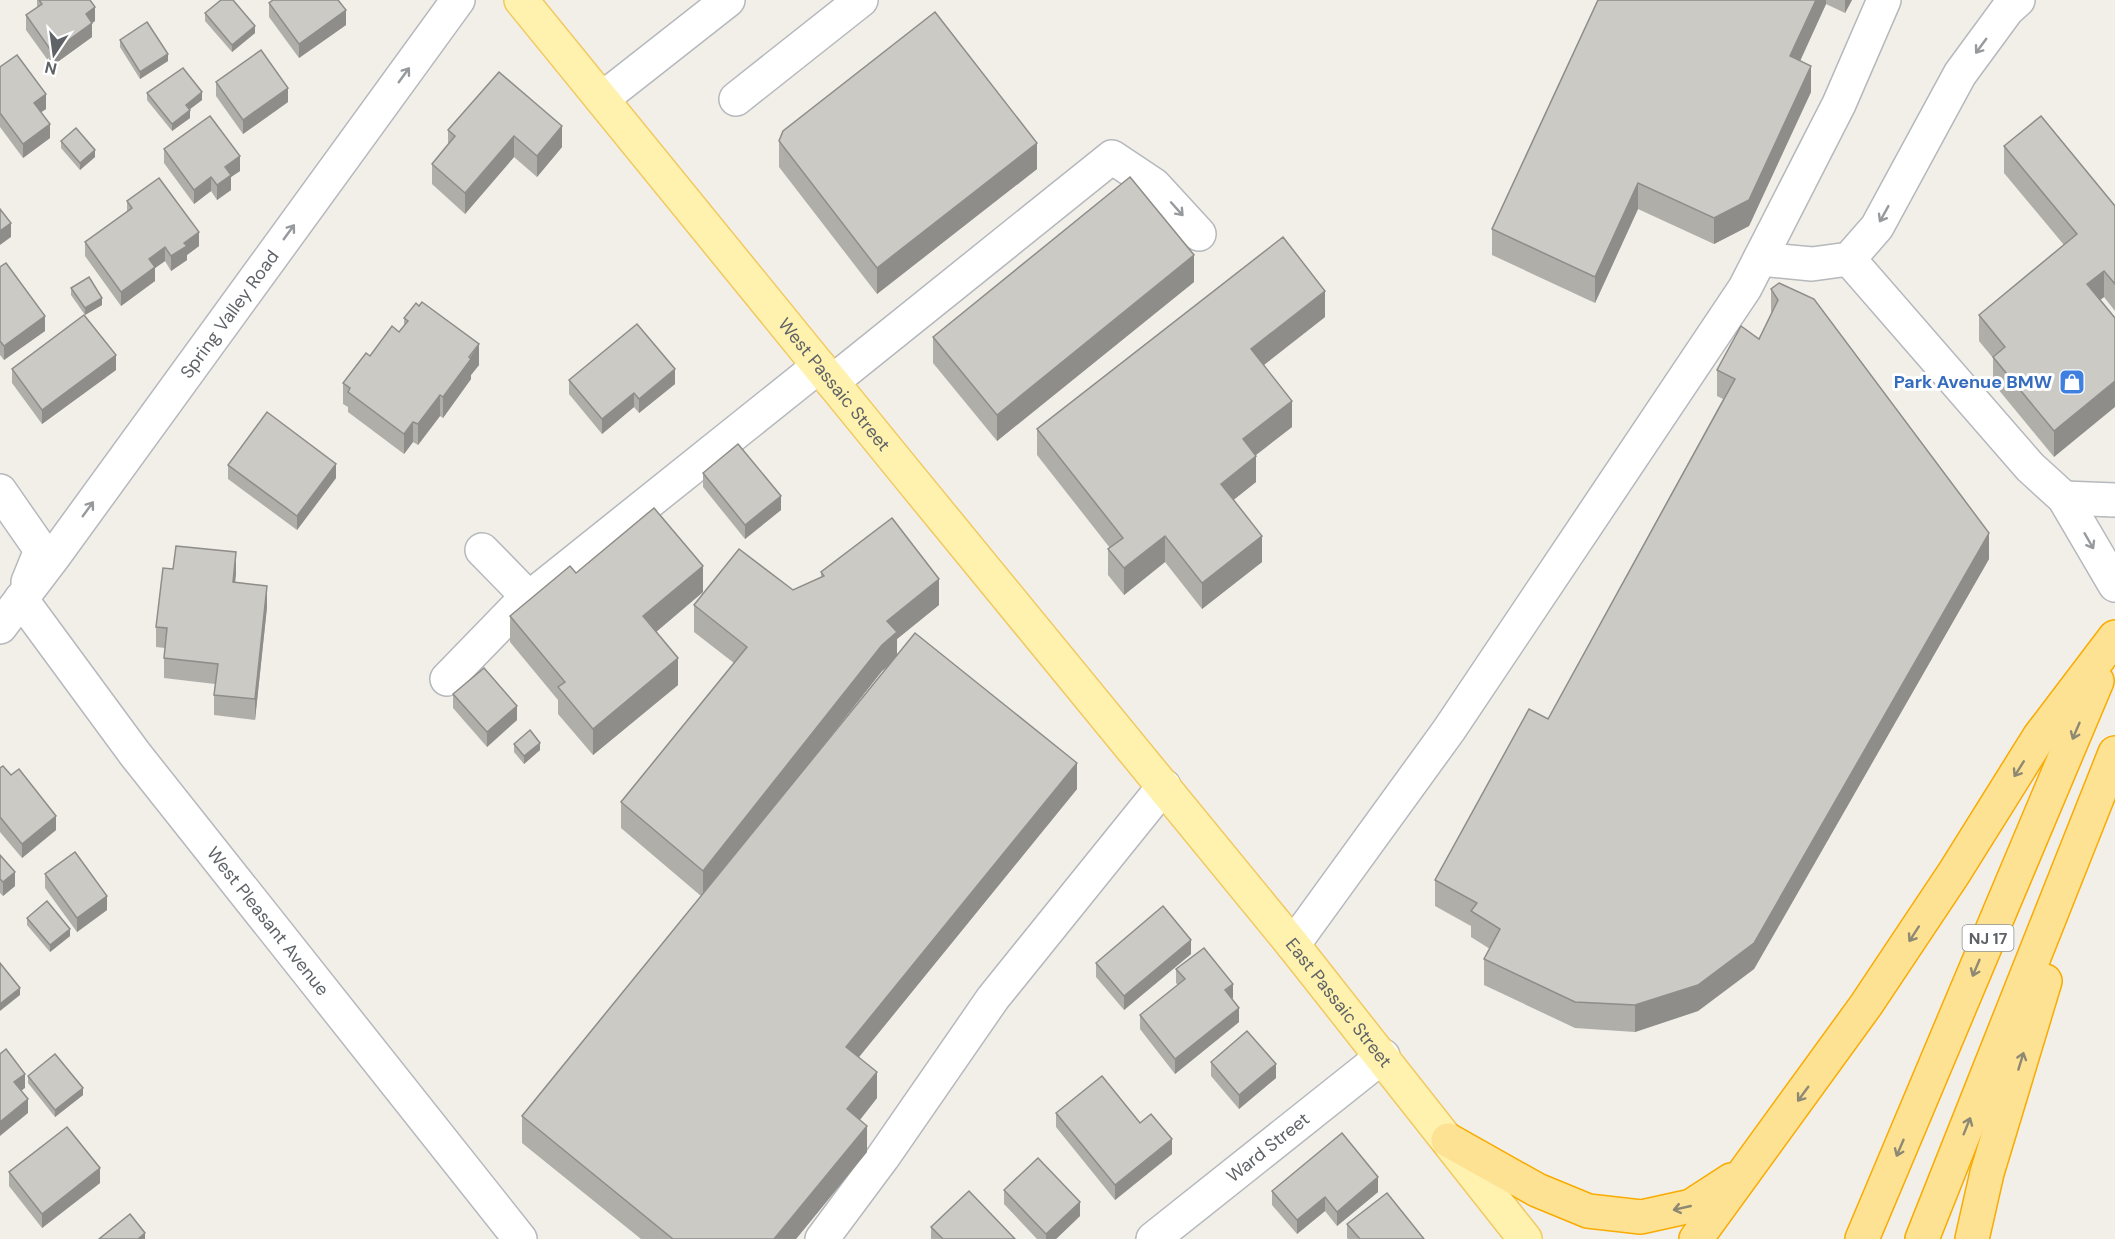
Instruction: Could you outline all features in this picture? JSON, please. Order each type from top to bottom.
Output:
[{"type":"highway","points":[[1696,1239],[1750,1168],[1866,1005],[1954,873],[2039,737],[2115,638]]},
{"type":"highway","name":"NJ 17","points":[[1862,1239],[2115,638]]},
{"type":"highway","points":[[1972,1239],[1987,1173],[2115,753]]},
{"type":"highway","name":"NJ 17","points":[[1922,1239],[2115,753]]},
{"type":"highway","points":[[1448,1140],[1538,1190],[1588,1211],[1641,1217],[1690,1206],[1750,1168]]},
{"type":"main road","name":"West Passaic Street","points":[[521,0],[1156,778]]},
{"type":"main road","name":"East Passaic Street","points":[[1156,778],[1383,1056],[1526,1239]]},
{"type":"street","name":"Spring Valley Road","points":[[0,627],[11,605],[458,0]]},
{"type":"street","points":[[602,99],[728,0]]},
{"type":"street","points":[[736,99],[861,0]]},
{"type":"street","points":[[1293,945],[1456,720],[1745,288],[1839,104],[1884,0]]},
{"type":"street","points":[[1760,259],[1812,264],[1849,259],[1877,227],[1960,74],[2007,10],[2018,0]]},
{"type":"street","points":[[447,680],[514,610],[529,598],[1112,157],[1154,184],[1199,234]]},
{"type":"street","points":[[1849,259],[2030,467],[2064,498],[2115,585]]},
{"type":"street","points":[[0,491],[41,550],[11,605]]},
{"type":"street","points":[[2064,498],[2115,500]]},
{"type":"street","points":[[482,550],[529,598]]},
{"type":"street","name":"West Pleasant Avenue","points":[[11,605],[135,754],[520,1239]]},
{"type":"street","points":[[822,1239],[883,1157],[993,998],[1156,778]]},
{"type":"street","name":"Ward Street","points":[[1153,1239],[1383,1056]]},
{"type":"building","points":[[39,0],[90,0],[95,7],[86,14],[92,23],[52,52],[26,15],[42,4]]},
{"type":"building","points":[[221,0],[233,0],[255,26],[232,45],[205,13]]},
{"type":"building","points":[[273,0],[338,0],[346,10],[299,44],[269,3]]},
{"type":"building","points":[[1598,0],[1816,0],[1790,56],[1811,66],[1749,200],[1714,218],[1638,183],[1595,277],[1492,229]]},
{"type":"building","points":[[935,12],[1037,143],[877,268],[779,141],[783,131]]},
{"type":"building","points":[[147,22],[168,54],[140,72],[120,40]]},
{"type":"building","points":[[261,50],[288,88],[243,120],[216,82]]},
{"type":"building","points":[[17,55],[46,94],[34,103],[50,124],[23,144],[0,113],[0,67]]},
{"type":"building","points":[[183,68],[202,92],[186,105],[190,110],[172,124],[147,93]]},
{"type":"building","points":[[499,72],[562,126],[537,156],[514,136],[465,193],[432,164],[455,136],[448,130]]},
{"type":"building","points":[[210,116],[240,156],[225,167],[231,175],[217,185],[211,177],[194,190],[164,149]]},
{"type":"building","points":[[2041,116],[2115,206],[2115,284],[2104,271],[2087,284],[2115,318],[2115,381],[2054,431],[1993,357],[2005,347],[1979,315],[2077,234],[2004,146]]},
{"type":"building","points":[[76,128],[95,150],[80,163],[61,141]]},
{"type":"building","points":[[1130,177],[1194,255],[997,415],[933,337]]},
{"type":"building","points":[[159,178],[199,232],[184,243],[187,246],[171,256],[165,247],[149,259],[155,267],[121,292],[85,242],[132,208],[127,201]]},
{"type":"building","points":[[0,209],[11,223],[0,231]]},
{"type":"building","points":[[1283,237],[1325,291],[1251,349],[1292,401],[1243,439],[1256,456],[1221,484],[1262,536],[1202,583],[1165,536],[1124,568],[1108,549],[1123,538],[1037,429]]},
{"type":"building","points":[[6,263],[45,316],[4,346],[0,341],[0,267]]},
{"type":"building","points":[[89,277],[102,298],[85,308],[71,288]]},
{"type":"building","points":[[1779,283],[1814,299],[1989,533],[1754,943],[1698,985],[1635,1005],[1575,1002],[1484,959],[1500,929],[1471,911],[1477,903],[1435,880],[1529,709],[1548,719],[1735,379],[1717,370],[1741,326],[1759,339],[1778,300],[1771,289]]},
{"type":"building","points":[[422,302],[479,344],[469,357],[471,359],[443,397],[440,395],[418,424],[413,422],[404,434],[348,392],[350,388],[343,383],[366,353],[370,356],[392,326],[399,332],[408,321],[404,318],[416,303],[419,306]]},
{"type":"building","points":[[84,315],[116,355],[42,410],[12,369]]},
{"type":"building","points":[[637,324],[675,369],[639,399],[634,393],[602,419],[569,380]]},
{"type":"building","points":[[267,412],[336,464],[297,516],[228,465]]},
{"type":"building","points":[[738,444],[781,496],[745,525],[703,473]]},
{"type":"building","points":[[654,508],[703,566],[643,616],[678,658],[593,729],[558,687],[565,682],[510,616],[570,566],[576,573]]},
{"type":"building","points":[[892,518],[939,579],[887,621],[897,632],[882,645],[703,871],[621,802],[747,647],[694,605],[739,549],[793,590],[824,576],[821,572]]},
{"type":"building","points":[[176,546],[236,552],[233,582],[267,586],[255,699],[214,695],[218,664],[164,658],[167,628],[156,627],[163,568],[173,569]]},
{"type":"building","points":[[915,633],[1077,763],[846,1047],[877,1072],[847,1109],[867,1126],[774,1239],[673,1239],[522,1116]]},
{"type":"building","points":[[484,668],[517,706],[487,732],[453,694]]},
{"type":"building","points":[[530,730],[540,743],[524,756],[514,744]]},
{"type":"building","points":[[3,766],[11,775],[19,769],[56,816],[22,844],[0,817],[0,768]]},
{"type":"building","points":[[75,852],[107,896],[77,918],[45,874]]},
{"type":"building","points":[[0,855],[15,872],[3,882],[0,879]]},
{"type":"building","points":[[47,901],[70,929],[50,945],[27,918]]},
{"type":"building","points":[[1163,906],[1191,940],[1124,996],[1096,963]]},
{"type":"building","points":[[1204,948],[1233,984],[1225,990],[1239,1008],[1175,1059],[1140,1015],[1185,979],[1176,969]]},
{"type":"building","points":[[0,963],[20,988],[0,1004]]},
{"type":"building","points":[[1247,1031],[1276,1064],[1239,1095],[1211,1062]]},
{"type":"building","points":[[6,1049],[25,1074],[14,1082],[28,1099],[0,1122],[0,1054]]},
{"type":"building","points":[[55,1054],[83,1088],[55,1110],[28,1076]]},
{"type":"building","points":[[1102,1076],[1140,1123],[1151,1114],[1172,1139],[1115,1185],[1056,1113]]},
{"type":"building","points":[[67,1127],[100,1168],[42,1214],[9,1172]]},
{"type":"building","points":[[1342,1133],[1378,1177],[1337,1212],[1325,1197],[1297,1220],[1272,1191]]},
{"type":"building","points":[[1038,1158],[1080,1202],[1046,1234],[1004,1190]]},
{"type":"building","points":[[969,1191],[1015,1239],[943,1239],[931,1227]]},
{"type":"building","points":[[1387,1193],[1424,1239],[1360,1239],[1347,1224]]},
{"type":"building","points":[[130,1214],[145,1233],[138,1239],[99,1239]]},
{"type":"place","name":"Park Avenue BMW","points":[[2072,382]]}]
